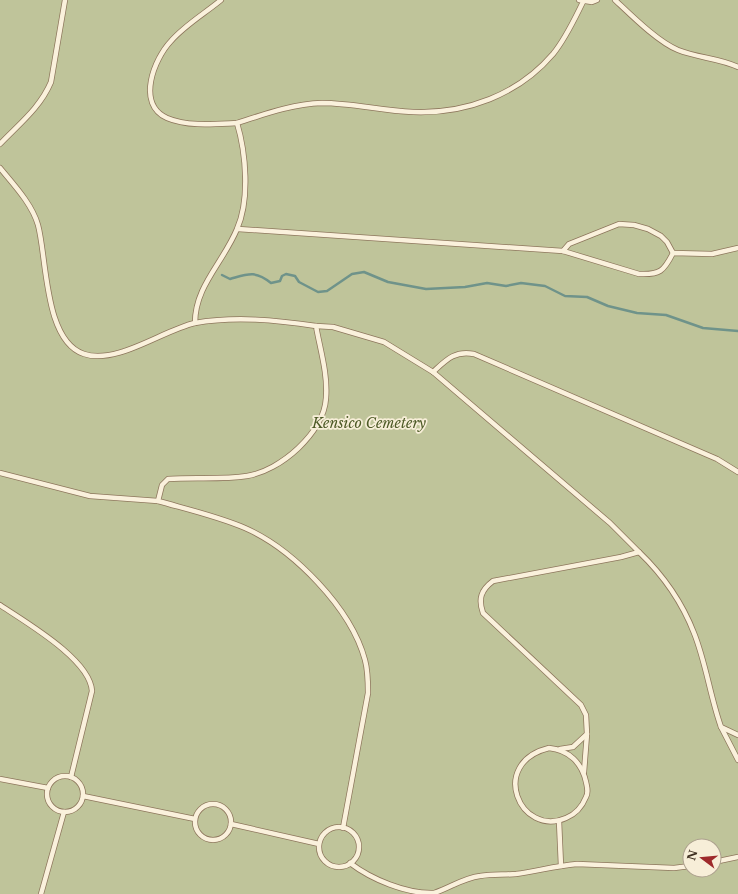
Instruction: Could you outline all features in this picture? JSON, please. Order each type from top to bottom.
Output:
[{"type":"lane","points":[[0,144],[41,102],[47,92],[51,82],[65,0]]},
{"type":"lane","points":[[221,0],[181,30],[161,53],[152,74],[151,93],[153,103],[158,111],[166,118],[193,123],[237,123],[299,105],[345,104],[413,112],[460,109],[478,104],[519,86],[553,54],[568,33],[581,1],[597,0]]},
{"type":"lane","points":[[615,0],[643,26],[678,50],[726,61],[738,67]]},
{"type":"lane","points":[[195,323],[195,309],[199,296],[238,229],[243,208],[245,169],[244,146],[237,123]]},
{"type":"lane","points":[[0,168],[32,211],[38,225],[52,309],[57,325],[73,348],[83,354],[94,356],[106,355],[125,350],[177,328],[195,323],[233,320],[289,322],[333,327],[384,342],[433,372],[620,533],[662,576],[686,614],[695,633],[721,728],[726,741],[738,760]]},
{"type":"lane","points":[[563,251],[569,244],[619,224],[634,224],[648,228],[661,236],[667,242],[673,253]]},
{"type":"lane","points":[[238,229],[563,251],[640,274],[653,274],[664,269],[673,253]]},
{"type":"lane","points":[[673,253],[712,254],[738,248]]},
{"type":"lane","points":[[158,501],[162,485],[168,479],[232,478],[260,474],[277,466],[304,442],[321,418],[326,398],[326,387],[316,326]]},
{"type":"lane","points":[[433,372],[452,355],[460,352],[474,354],[717,459],[738,472]]},
{"type":"lane","points":[[0,473],[90,496],[158,501],[244,528],[268,540],[287,553],[322,587],[353,631],[365,660],[368,677],[368,693],[342,828]]},
{"type":"lane","points":[[587,734],[573,747],[560,749],[549,748],[537,751],[526,758],[519,769],[515,781],[516,795],[522,806],[533,817],[546,821],[559,821],[573,815],[583,805],[588,793],[584,772],[587,734],[586,715],[581,705],[483,613],[480,598],[486,586],[493,582],[621,557],[639,552]]},
{"type":"lane","points":[[0,605],[58,646],[80,665],[91,683],[92,691],[71,777]]},
{"type":"lane","points":[[721,728],[738,735]]},
{"type":"lane","points":[[560,749],[574,759],[584,772]]},
{"type":"lane","points":[[71,777],[82,787],[83,796],[78,806],[74,810],[64,812],[53,807],[49,801],[48,788],[53,781],[58,778],[71,777]]},
{"type":"lane","points":[[0,778],[48,788]]},
{"type":"lane","points":[[83,796],[195,819]]},
{"type":"lane","points":[[212,804],[221,805],[226,809],[231,817],[231,824],[227,834],[222,838],[212,840],[200,834],[195,819],[201,809],[212,804]]},
{"type":"lane","points":[[41,894],[64,812]]},
{"type":"lane","points":[[559,821],[561,866]]},
{"type":"lane","points":[[231,824],[319,844]]},
{"type":"lane","points":[[333,828],[342,828],[353,834],[358,845],[355,859],[350,863],[338,867],[332,866],[321,856],[319,844],[327,831],[333,828]]},
{"type":"lane","points":[[722,861],[738,858]]},
{"type":"lane","points":[[350,863],[387,887],[418,893],[432,893],[464,880],[479,876],[516,874],[577,864],[674,868],[682,867]]},
{"type":"green space","name":"Kensico Cemetery","points":[[0,0],[738,0],[738,894],[0,894]]},
{"type":"waterway","points":[[222,275],[230,279],[251,274],[260,276],[271,283],[280,281],[282,276],[286,274],[295,276],[299,282],[318,292],[327,291],[352,274],[364,272],[388,282],[426,289],[465,287],[487,283],[506,286],[521,283],[545,286],[565,296],[587,297],[608,306],[637,313],[666,315],[703,328],[738,331]]}]
